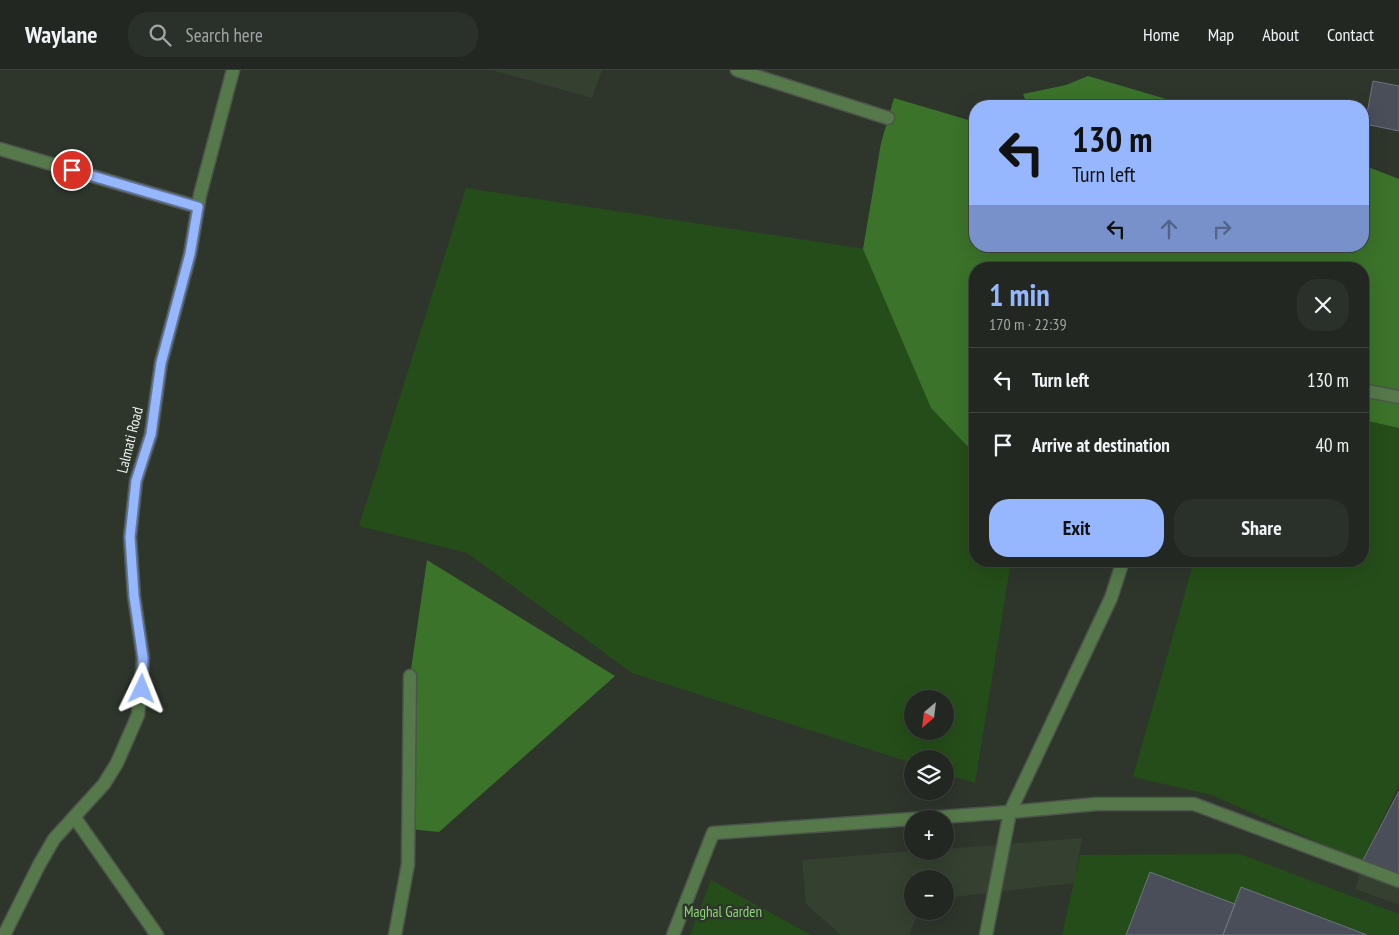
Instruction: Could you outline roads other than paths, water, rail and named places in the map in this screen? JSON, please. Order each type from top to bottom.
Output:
[{"type":"street","name":"Lalmati Road","points":[[4,935],[54,839],[104,784],[138,715],[143,658],[134,596],[130,537],[136,481],[151,434],[161,363],[190,254],[198,207],[233,70]]},
{"type":"street","points":[[737,70],[888,118]]},
{"type":"street","points":[[0,150],[198,207]]},
{"type":"street","points":[[1369,391],[1399,397]]},
{"type":"street","points":[[986,935],[1010,812],[1111,598],[1121,567]]},
{"type":"street","points":[[398,934],[408,864],[410,676]]},
{"type":"street","points":[[954,816],[1096,804],[1194,804],[1399,881]]},
{"type":"street","points":[[75,818],[157,935]]},
{"type":"street","points":[[673,935],[713,833],[904,820]]},
{"type":"park label","name":"Maghal Garden","points":[[723,912]]}]
